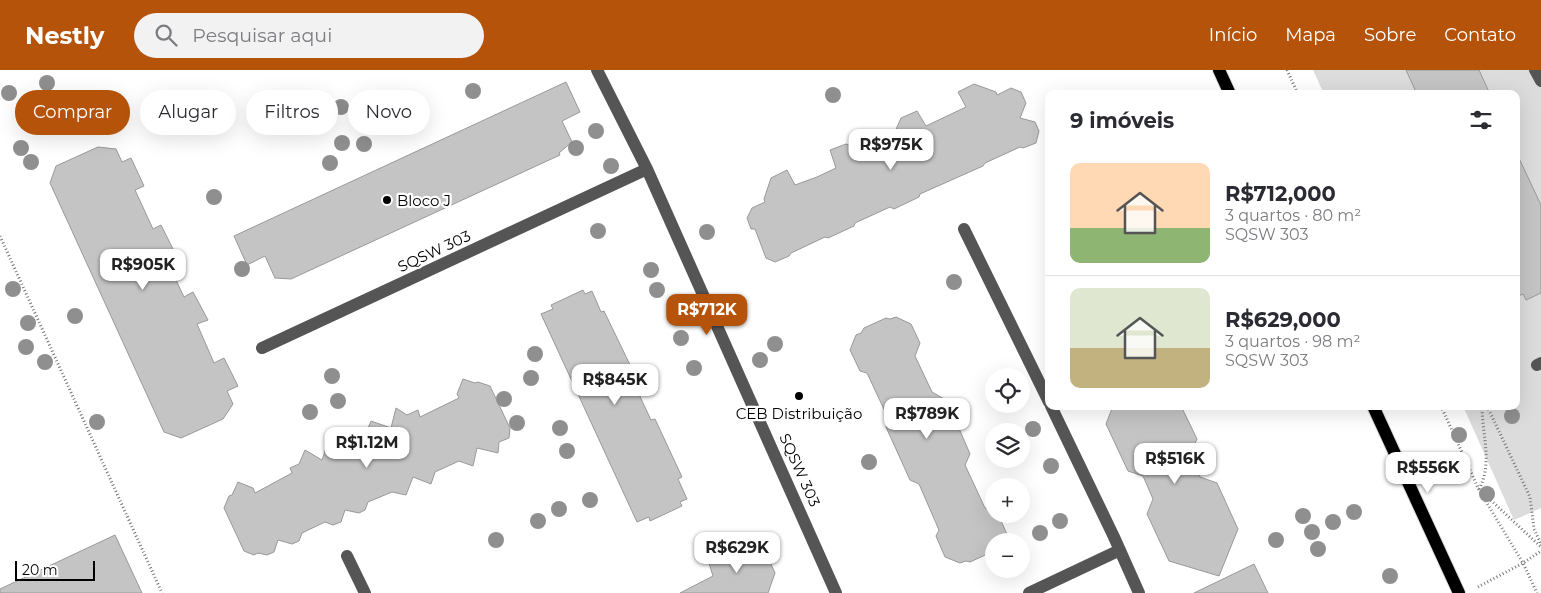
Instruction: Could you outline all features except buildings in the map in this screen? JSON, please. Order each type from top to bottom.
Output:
[{"type":"main road","points":[[1219,70],[1228,90]]},
{"type":"main road","points":[[1375,410],[1459,593]]},
{"type":"street","name":"SQSW 303","points":[[596,70],[648,169],[836,593]]},
{"type":"street","points":[[1535,70],[1541,81]]},
{"type":"street","name":"SQSW 303","points":[[262,348],[648,169]]},
{"type":"street","points":[[964,229],[1045,394]]},
{"type":"street","points":[[1053,410],[1120,550],[1138,593]]},
{"type":"street","points":[[1029,593],[1120,550]]},
{"type":"street","points":[[347,556],[365,593]]},
{"type":"path","points":[[1287,70],[1296,90]]},
{"type":"path","points":[[0,236],[162,593]]},
{"type":"path","points":[[1443,410],[1479,490],[1523,563],[1536,593]]},
{"type":"path","points":[[1479,490],[1484,481],[1486,459],[1482,410]]},
{"type":"path","points":[[1490,410],[1530,497],[1534,529],[1541,547]]},
{"type":"path","points":[[1479,490],[1541,547]]},
{"type":"path","points":[[1474,589],[1523,563],[1541,547]]},
{"type":"shaded area","points":[[1313,70],[1541,70],[1541,508],[1514,520],[1465,410],[1520,410],[1520,90],[1322,90]]},
{"type":"place","name":"Bloco J","points":[[387,200]]},
{"type":"place","name":"CEB Distribuição","points":[[799,396]]}]
